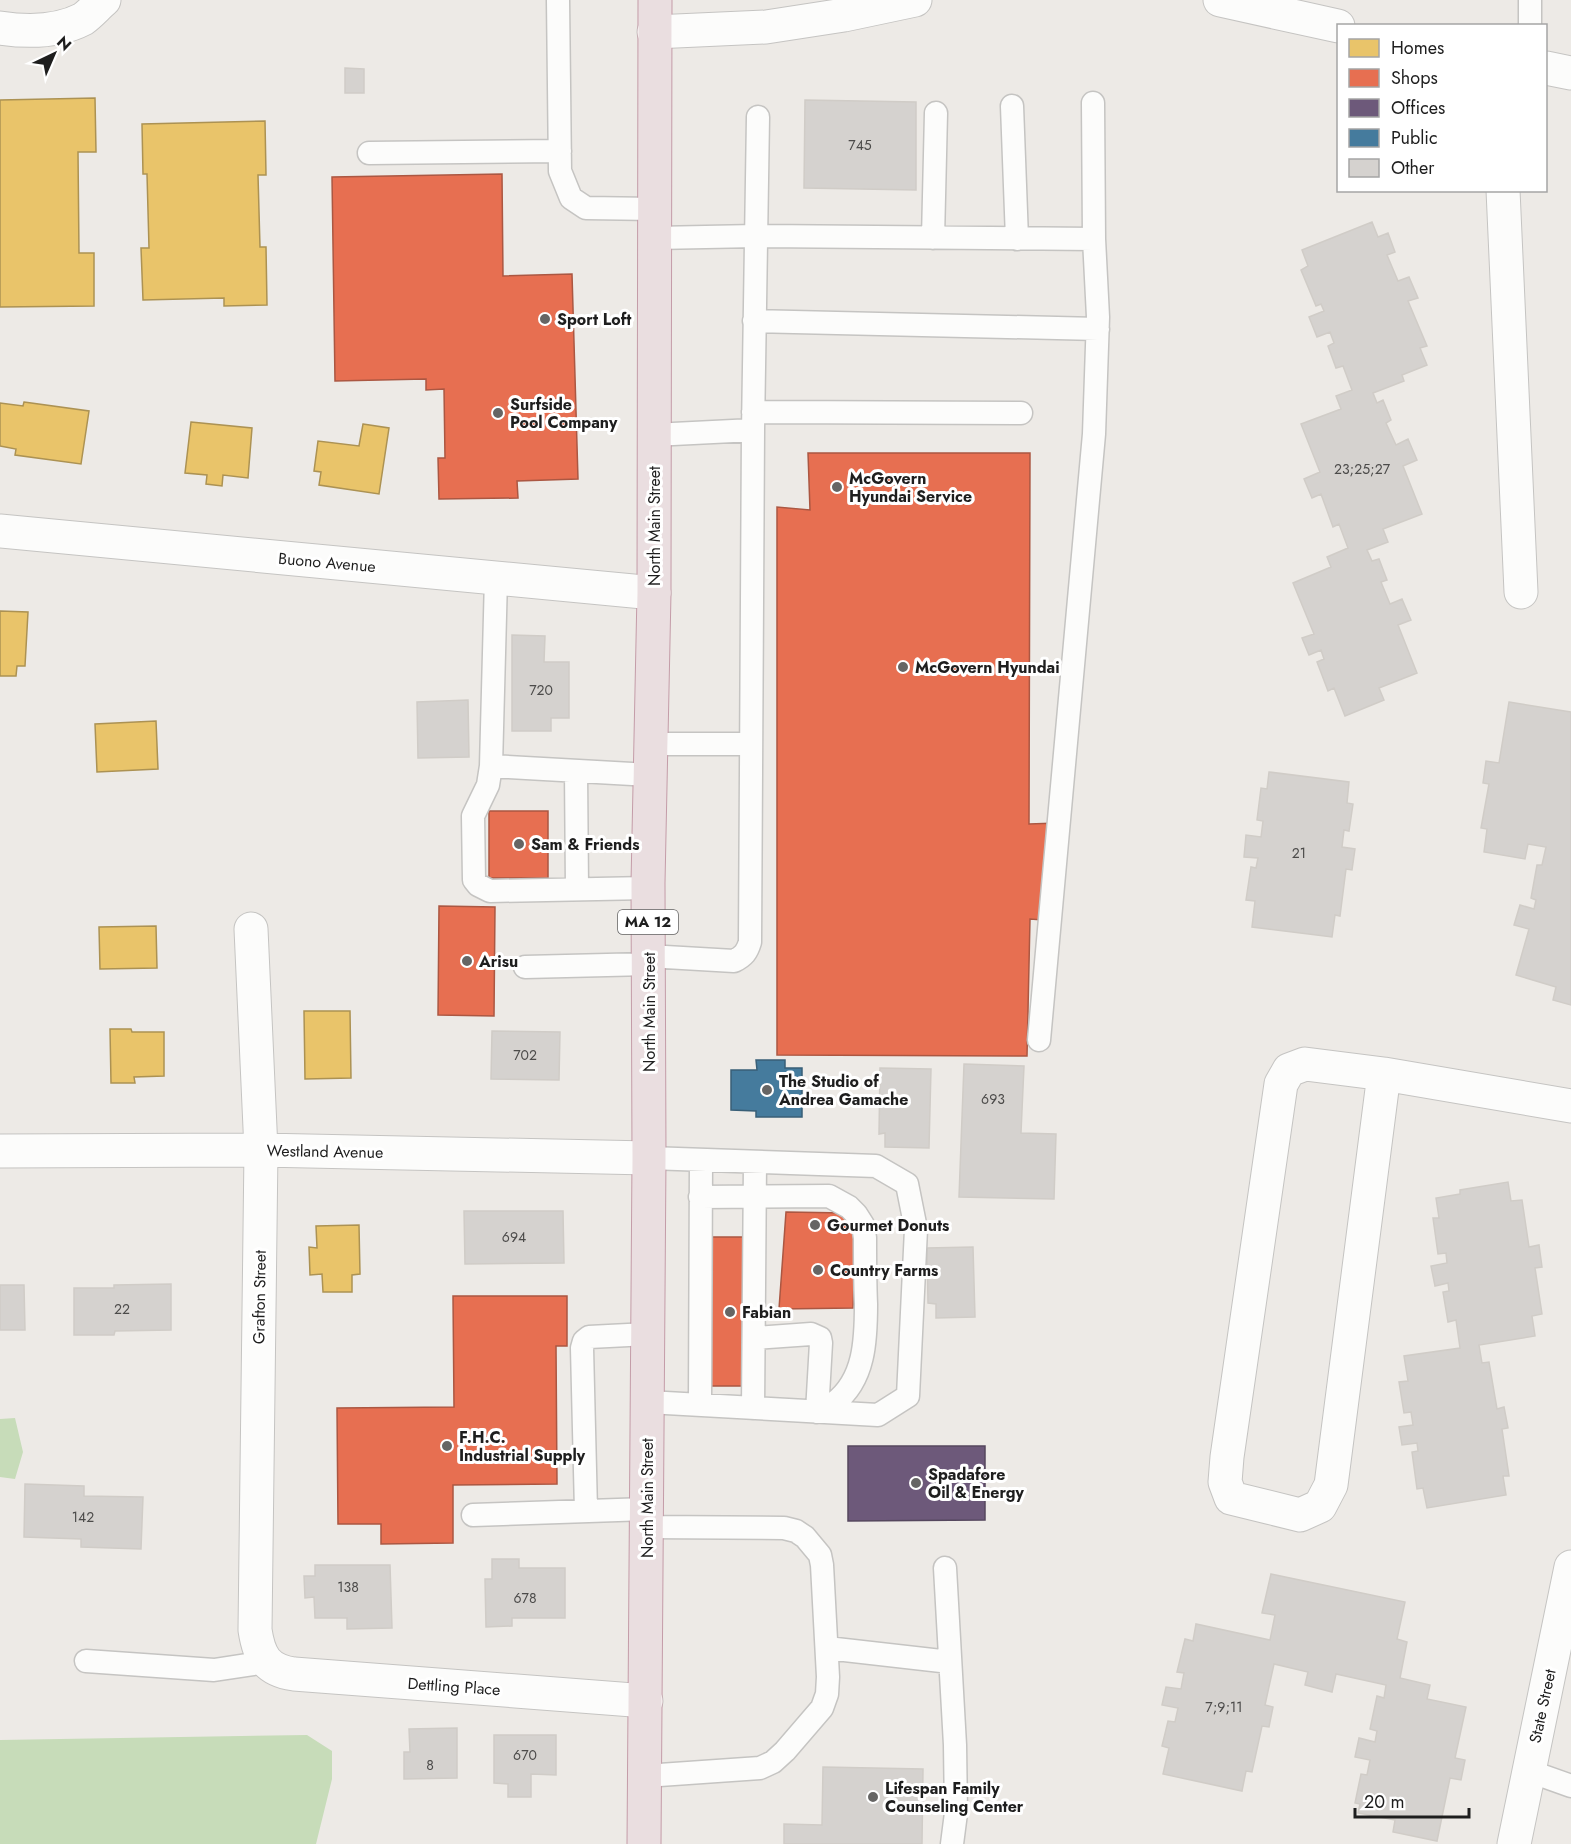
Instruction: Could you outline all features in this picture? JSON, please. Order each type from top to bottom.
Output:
[{"type":"highway","name":"North Main Street","points":[[644,1844],[648,1402],[648,888],[654,592],[655,0]]},
{"type":"street","points":[[0,28],[49,30],[83,18],[104,0]]},
{"type":"street","points":[[654,32],[766,27],[844,15],[915,0]]},
{"type":"street","points":[[1220,0],[1337,26]]},
{"type":"street","points":[[1547,68],[1571,73]]},
{"type":"street","points":[[1503,192],[1521,592]]},
{"type":"street","name":"Buono Avenue","points":[[0,531],[654,592]]},
{"type":"street","name":"Grafton Street","points":[[250,929],[261,1150],[255,1630],[257,1645],[266,1662]]},
{"type":"street","points":[[1384,1074],[1331,1485],[1320,1506],[1300,1515],[1231,1498],[1225,1482],[1227,1456],[1281,1084],[1289,1070],[1305,1064],[1384,1074],[1571,1106]]},
{"type":"street","name":"Westland Avenue","points":[[0,1151],[261,1150],[649,1158]]},
{"type":"street","name":"State Street","points":[[1514,1844],[1571,1567]]},
{"type":"street","name":"Dettling Place","points":[[266,1662],[274,1669],[294,1674],[646,1701]]},
{"type":"lane","points":[[558,0],[561,171],[571,198],[586,208],[655,224],[756,236],[1094,239]]},
{"type":"lane","points":[[1530,0],[1530,24]]},
{"type":"lane","points":[[1039,1040],[1094,434],[1098,329],[1094,239],[1093,103]]},
{"type":"lane","points":[[1012,106],[1017,238]]},
{"type":"lane","points":[[933,238],[936,112]]},
{"type":"lane","points":[[525,967],[648,960],[734,961],[742,957],[750,942],[753,421],[758,117]]},
{"type":"lane","points":[[369,153],[560,151]]},
{"type":"lane","points":[[754,321],[1098,329]]},
{"type":"lane","points":[[653,435],[753,421],[1021,413]]},
{"type":"lane","points":[[496,578],[491,766],[488,785],[473,816],[474,880],[478,885],[490,891],[648,888]]},
{"type":"lane","points":[[491,766],[576,771],[751,744]]},
{"type":"lane","points":[[576,771],[577,889]]},
{"type":"lane","points":[[648,1402],[878,1415],[908,1396],[916,1229],[907,1184],[876,1166],[649,1158]]},
{"type":"lane","points":[[700,1405],[701,1160]]},
{"type":"lane","points":[[753,1408],[755,1162]]},
{"type":"lane","points":[[700,1197],[829,1196],[849,1207],[863,1225],[866,1339],[857,1373],[848,1388],[826,1412]]},
{"type":"lane","points":[[586,1511],[582,1348],[584,1341],[588,1337],[648,1334]]},
{"type":"lane","points":[[754,1338],[811,1334],[820,1338],[826,1412]]},
{"type":"lane","points":[[473,1515],[586,1511],[784,1528],[796,1531],[805,1537],[819,1555],[822,1565],[828,1677],[827,1694],[822,1708],[785,1751],[773,1762],[760,1768],[645,1776]]},
{"type":"lane","points":[[945,1568],[955,1745],[956,1814],[952,1844]]},
{"type":"lane","points":[[826,1648],[950,1662]]},
{"type":"lane","points":[[86,1661],[214,1670],[266,1662]]},
{"type":"lane","points":[[1529,1771],[1571,1786]]},
{"type":"green space","points":[[15,1418],[23,1452],[15,1479],[0,1477],[0,1419]]},
{"type":"green space","points":[[307,1735],[332,1751],[332,1779],[316,1844],[0,1844],[0,1740]]},
{"type":"building: Homes","points":[[95,98],[96,152],[78,152],[79,253],[94,253],[94,306],[0,307],[0,100]]},
{"type":"building: Homes","points":[[265,121],[266,175],[258,175],[260,247],[266,247],[267,305],[224,306],[224,298],[143,300],[141,248],[149,248],[147,174],[143,174],[142,124]]},
{"type":"building: Homes","points":[[24,402],[89,411],[81,464],[15,455],[16,449],[0,446],[0,403],[23,406]]},
{"type":"building: Homes","points":[[191,422],[252,428],[248,478],[223,475],[222,486],[206,484],[207,475],[185,473]]},
{"type":"building: Homes","points":[[363,424],[389,428],[379,494],[319,485],[321,472],[314,471],[318,441],[359,446]]},
{"type":"building: Homes","points":[[0,611],[28,612],[25,666],[17,666],[16,676],[0,676]]},
{"type":"building: Homes","points":[[156,721],[158,769],[97,772],[95,724]]},
{"type":"building: Homes","points":[[156,926],[157,968],[100,969],[99,927]]},
{"type":"building: Homes","points":[[304,1011],[350,1011],[351,1078],[305,1079]]},
{"type":"building: Homes","points":[[110,1029],[164,1032],[164,1076],[134,1077],[135,1083],[111,1083]]},
{"type":"building: Homes","points":[[359,1225],[360,1274],[352,1275],[352,1292],[323,1292],[322,1274],[310,1275],[309,1247],[317,1248],[316,1226]]},
{"type":"building: Shops","points":[[502,174],[503,276],[572,274],[578,479],[517,481],[518,498],[439,499],[438,458],[445,458],[444,389],[426,390],[426,379],[335,381],[332,177]]},
{"type":"building: Shops","name":"McGovern Hyundai","points":[[808,453],[1030,453],[1029,824],[1057,823],[1056,921],[1030,919],[1027,1056],[777,1055],[777,507],[810,510]]},
{"type":"building: Shops","name":"Sam & Friends","points":[[489,811],[548,811],[548,878],[489,878]]},
{"type":"building: Shops","name":"Arisu","points":[[439,906],[495,907],[494,1016],[438,1015]]},
{"type":"building: Shops","name":"Country Farms","points":[[786,1212],[846,1213],[856,1232],[853,1308],[779,1309]]},
{"type":"building: Shops","name":"Fabian","points":[[712,1237],[750,1237],[748,1386],[711,1386]]},
{"type":"building: Shops","name":"F.H.C. Industrial Supply","points":[[453,1296],[567,1296],[567,1346],[556,1346],[557,1484],[453,1485],[453,1543],[381,1544],[381,1524],[338,1524],[337,1408],[454,1407]]},
{"type":"building: Offices","name":"Spadafore Oil & Energy","points":[[848,1446],[985,1446],[985,1520],[848,1521]]},
{"type":"building: Public","name":"The Studio of Andrea Gamache","points":[[756,1060],[785,1060],[785,1068],[802,1068],[802,1117],[756,1117],[756,1111],[731,1110],[731,1070],[757,1070]]},
{"type":"building: Other","points":[[345,68],[364,69],[364,93],[345,93]]},
{"type":"building: Other","points":[[805,100],[916,102],[916,190],[804,188]]},
{"type":"building: Other","points":[[1372,222],[1378,237],[1388,233],[1395,252],[1387,255],[1398,281],[1409,277],[1418,298],[1408,301],[1427,346],[1420,348],[1427,365],[1402,375],[1404,381],[1373,393],[1377,403],[1383,400],[1391,420],[1386,423],[1396,445],[1408,439],[1417,460],[1403,466],[1422,514],[1383,529],[1388,542],[1367,550],[1372,561],[1379,559],[1387,580],[1381,582],[1390,604],[1402,599],[1411,620],[1398,625],[1417,673],[1379,688],[1384,700],[1345,716],[1334,688],[1328,691],[1317,662],[1324,659],[1321,650],[1309,655],[1302,638],[1314,634],[1293,583],[1331,567],[1327,557],[1348,548],[1339,524],[1333,527],[1321,494],[1312,498],[1304,479],[1320,472],[1301,424],[1341,409],[1336,396],[1352,390],[1343,366],[1336,368],[1328,346],[1334,343],[1330,332],[1317,337],[1309,317],[1324,311],[1321,304],[1316,306],[1301,270],[1308,266],[1302,250]]},
{"type":"building: Other","points":[[512,635],[545,636],[544,662],[569,662],[569,718],[551,718],[551,731],[512,731]]},
{"type":"building: Other","points":[[468,700],[469,757],[418,758],[417,702]]},
{"type":"building: Other","points":[[1509,702],[1571,712],[1571,1005],[1553,1000],[1556,987],[1516,975],[1529,929],[1514,925],[1520,905],[1534,909],[1536,900],[1531,898],[1537,865],[1542,865],[1546,847],[1528,844],[1525,859],[1484,852],[1487,829],[1481,828],[1489,784],[1483,783],[1486,761],[1499,763]]},
{"type":"building: Other","points":[[1269,772],[1349,782],[1347,803],[1353,804],[1349,831],[1344,830],[1342,847],[1355,849],[1352,870],[1346,869],[1340,916],[1335,915],[1332,937],[1252,927],[1255,901],[1246,900],[1251,867],[1256,868],[1258,858],[1244,857],[1246,835],[1261,837],[1263,821],[1257,820],[1261,788],[1267,789]]},
{"type":"building: Other","points":[[492,1031],[560,1032],[559,1080],[491,1079]]},
{"type":"building: Other","points":[[964,1064],[1024,1066],[1021,1133],[1056,1134],[1054,1199],[959,1197]]},
{"type":"building: Other","points":[[880,1068],[931,1069],[929,1148],[885,1147],[885,1133],[879,1134]]},
{"type":"building: Other","points":[[1508,1182],[1511,1201],[1522,1200],[1529,1247],[1539,1245],[1542,1267],[1535,1268],[1542,1314],[1532,1316],[1535,1336],[1479,1345],[1482,1363],[1489,1362],[1497,1409],[1504,1407],[1508,1428],[1502,1429],[1509,1476],[1503,1476],[1506,1495],[1427,1508],[1423,1488],[1417,1489],[1412,1452],[1418,1451],[1417,1443],[1402,1445],[1399,1427],[1413,1425],[1411,1412],[1404,1413],[1399,1382],[1408,1381],[1404,1356],[1460,1348],[1456,1320],[1448,1322],[1443,1292],[1449,1291],[1448,1283],[1435,1286],[1431,1266],[1447,1263],[1446,1253],[1438,1254],[1433,1218],[1439,1218],[1436,1198],[1460,1194],[1460,1190]]},
{"type":"building: Other","points":[[464,1211],[563,1211],[564,1263],[465,1264]]},
{"type":"building: Other","points":[[973,1247],[975,1317],[936,1318],[936,1304],[928,1303],[927,1248]]},
{"type":"building: Other","points":[[171,1284],[171,1330],[115,1331],[114,1335],[74,1335],[74,1288]]},
{"type":"building: Other","points":[[0,1285],[24,1285],[25,1330],[0,1330]]},
{"type":"building: Other","points":[[25,1484],[84,1486],[84,1496],[143,1497],[141,1549],[81,1547],[81,1539],[24,1537]]},
{"type":"building: Other","points":[[492,1559],[519,1559],[519,1568],[565,1568],[565,1618],[512,1618],[512,1626],[486,1627],[485,1579],[492,1579]]},
{"type":"building: Other","points":[[315,1565],[390,1565],[392,1628],[347,1629],[347,1618],[315,1618],[314,1597],[305,1598],[304,1576],[315,1576]]},
{"type":"building: Other","points":[[1271,1574],[1405,1602],[1397,1639],[1407,1642],[1400,1678],[1430,1685],[1427,1699],[1466,1707],[1455,1758],[1465,1760],[1461,1780],[1450,1778],[1437,1841],[1393,1832],[1395,1820],[1358,1813],[1360,1804],[1355,1803],[1361,1774],[1367,1775],[1370,1760],[1355,1757],[1359,1738],[1375,1742],[1377,1731],[1370,1729],[1377,1696],[1384,1698],[1386,1685],[1336,1674],[1332,1692],[1305,1685],[1308,1672],[1274,1664],[1265,1705],[1273,1707],[1269,1727],[1262,1726],[1252,1772],[1246,1771],[1242,1791],[1163,1774],[1169,1748],[1162,1746],[1168,1721],[1175,1722],[1178,1708],[1162,1705],[1166,1687],[1181,1689],[1184,1673],[1177,1672],[1185,1639],[1193,1641],[1196,1624],[1270,1640],[1275,1615],[1262,1613]]},
{"type":"building: Other","points":[[457,1728],[457,1778],[404,1779],[404,1752],[410,1752],[409,1729]]},
{"type":"building: Other","points":[[494,1735],[556,1735],[556,1775],[531,1774],[531,1797],[508,1797],[508,1784],[494,1783]]},
{"type":"building: Other","name":"Lifespan Family Counseling Center","points":[[823,1767],[923,1769],[922,1844],[784,1844],[784,1824],[822,1825]]},
{"type":"place","name":"Sport Loft","points":[[545,319]]},
{"type":"place","name":"Surfside Pool Company","points":[[498,413]]},
{"type":"place","name":"McGovern Hyundai Service","points":[[837,487]]},
{"type":"place","name":"McGovern Hyundai","points":[[903,667]]},
{"type":"place","name":"Sam & Friends","points":[[519,844]]},
{"type":"place","name":"Arisu","points":[[467,961]]},
{"type":"place","name":"The Studio of Andrea Gamache","points":[[767,1090]]},
{"type":"place","name":"Gourmet Donuts","points":[[815,1225]]},
{"type":"place","name":"Country Farms","points":[[818,1270]]},
{"type":"place","name":"Fabian","points":[[730,1312]]},
{"type":"place","name":"F.H.C. Industrial Supply","points":[[447,1446]]},
{"type":"place","name":"Spadafore Oil & Energy","points":[[916,1483]]},
{"type":"place","name":"Lifespan Family Counseling Center","points":[[873,1797]]}]
